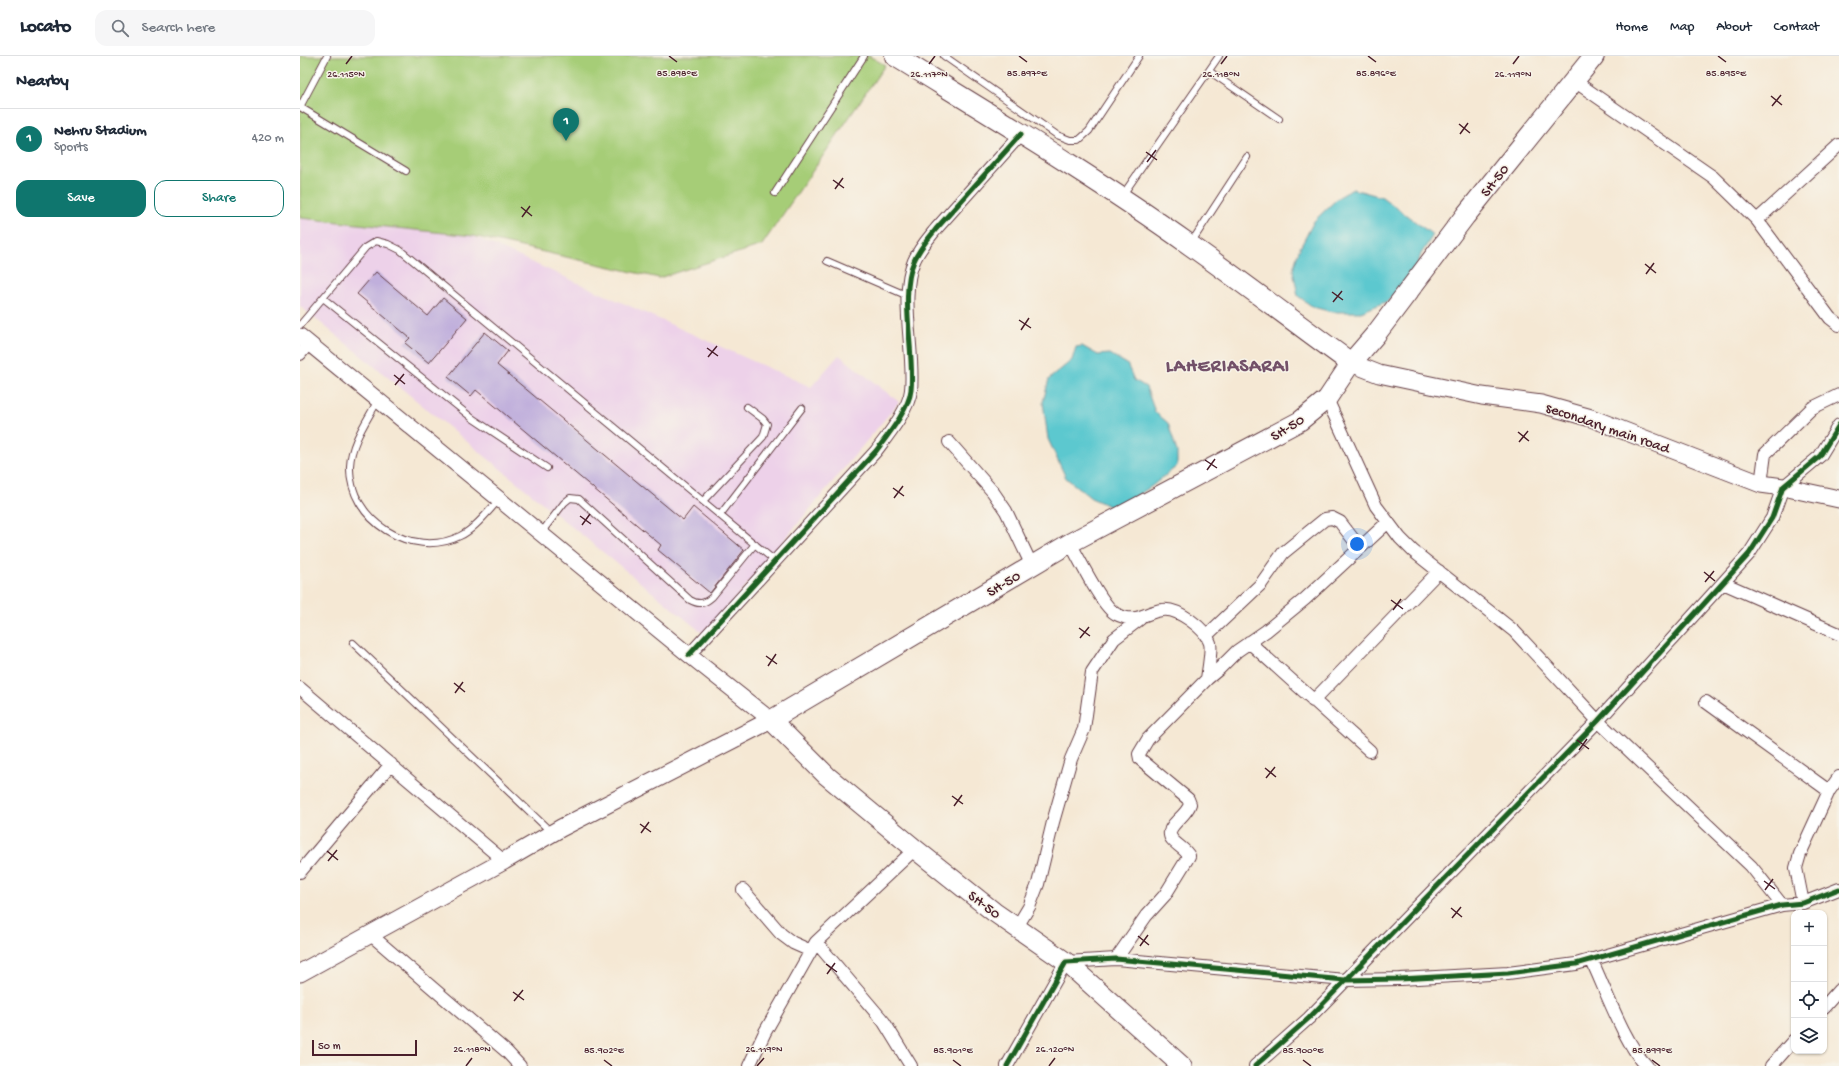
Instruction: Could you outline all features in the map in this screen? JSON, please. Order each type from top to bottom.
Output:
[{"type":"highway","points":[[895,56],[1021,134],[1190,245],[1351,363]]},
{"type":"highway","name":"SH-50","points":[[1351,363],[1376,334],[1465,216],[1573,80],[1594,56]]},
{"type":"main road","name":"SH-50","points":[[1182,1066],[1066,962],[994,912],[827,776],[771,720],[1070,543],[1300,421],[1327,399],[1351,363]]},
{"type":"main road","name":"secondary main road","points":[[1351,363],[1379,374],[1482,396],[1541,404],[1590,418],[1761,484],[1783,487],[1839,499]]},
{"type":"main road","points":[[300,973],[371,935],[552,833],[771,720]]},
{"type":"street","points":[[1573,80],[1713,177],[1757,220],[1830,318],[1839,325]]},
{"type":"street","points":[[689,655],[876,450],[896,422],[907,402],[911,390],[908,284],[913,262],[924,244],[1021,134]]},
{"type":"street","points":[[1757,220],[1839,145]]},
{"type":"street","points":[[303,345],[378,400],[689,655],[771,720]]},
{"type":"street","points":[[1761,484],[1764,454],[1812,408],[1839,395]]},
{"type":"street","points":[[1327,399],[1376,506],[1413,551],[1514,631],[1598,721],[1751,866],[1782,905]]},
{"type":"street","points":[[1255,1066],[1309,1018],[1598,721],[1723,583],[1761,537],[1772,518],[1783,487],[1820,456],[1839,425]]},
{"type":"street","points":[[949,442],[993,492],[1006,511],[1032,566]]},
{"type":"street","points":[[1206,636],[1261,584],[1283,554],[1325,519],[1332,518],[1340,522],[1360,548]]},
{"type":"street","points":[[1116,959],[1146,916],[1165,895],[1189,856],[1187,852],[1169,835],[1170,829],[1188,811],[1190,804],[1188,799],[1140,759],[1138,754],[1148,739],[1237,651],[1266,631],[1305,599],[1388,522]]},
{"type":"street","points":[[1070,543],[1106,605],[1115,614],[1140,619]]},
{"type":"street","points":[[1314,700],[1439,571]]},
{"type":"street","points":[[1723,583],[1839,634]]},
{"type":"street","points":[[1017,927],[1029,906],[1038,884],[1053,822],[1071,759],[1084,729],[1092,672],[1114,639],[1140,619],[1163,610],[1176,612],[1187,618],[1206,636],[1210,643],[1207,679]]},
{"type":"street","points":[[1249,642],[1370,751]]},
{"type":"street","points":[[300,688],[504,861]]},
{"type":"street","points":[[1706,702],[1829,791]]},
{"type":"street","points":[[300,872],[391,764]]},
{"type":"street","points":[[1803,903],[1796,868],[1800,854],[1829,791],[1839,777]]},
{"type":"street","points":[[749,1066],[765,1032],[813,946],[915,849]]},
{"type":"street","points":[[1008,1066],[1066,962],[1116,959],[1345,980],[1400,979],[1508,973],[1576,964],[1782,905],[1803,903],[1839,889]]},
{"type":"street","points":[[743,890],[781,934],[793,943],[813,946],[884,1022],[911,1066]]},
{"type":"street","points":[[371,935],[507,1052],[520,1066]]},
{"type":"street","points":[[1591,959],[1626,1035],[1647,1066]]},
{"type":"street","points":[[1827,1004],[1839,990]]},
{"type":"street","points":[[1771,1066],[1791,1043]]},
{"type":"lane","points":[[327,56],[300,107],[406,170]]},
{"type":"lane","points":[[775,193],[864,56]]},
{"type":"lane","points":[[944,56],[1057,135],[1070,140],[1079,140],[1089,131],[1139,56]]},
{"type":"lane","points":[[1120,198],[1219,56]]},
{"type":"lane","points":[[1209,71],[1279,119]]},
{"type":"lane","points":[[1190,245],[1247,157]]},
{"type":"lane","points":[[300,325],[366,246],[376,241],[388,244],[400,250],[775,561]]},
{"type":"lane","points":[[827,261],[908,296]]},
{"type":"lane","points":[[323,298],[472,418],[547,468]]},
{"type":"lane","points":[[378,400],[352,448],[350,466],[351,486],[358,502],[369,516],[390,533],[405,541],[423,543],[448,541],[461,536],[471,528],[500,499]]},
{"type":"lane","points":[[703,501],[763,437],[766,431],[767,424],[763,419],[746,407]]},
{"type":"lane","points":[[720,515],[802,408]]},
{"type":"lane","points":[[541,533],[564,503],[570,498],[579,499],[690,600],[697,604],[704,603],[712,597],[755,544]]},
{"type":"lane","points":[[353,643],[552,833]]},
{"type":"shaded area","points":[[300,218],[473,236],[811,387],[839,355],[899,402],[705,635],[300,306]]},
{"type":"green space","points":[[300,56],[869,56],[885,65],[762,245],[659,278],[473,236],[300,218]]},
{"type":"water","points":[[1353,189],[1382,197],[1433,235],[1421,254],[1414,275],[1388,301],[1361,312],[1332,312],[1313,307],[1298,296],[1293,270],[1299,250],[1314,221],[1339,197]]},
{"type":"water","points":[[1082,346],[1098,355],[1110,354],[1127,364],[1134,380],[1146,387],[1155,412],[1168,423],[1177,452],[1177,466],[1152,486],[1116,509],[1091,498],[1066,478],[1048,439],[1043,402],[1049,379],[1072,360],[1076,347]]},
{"type":"building","points":[[376,272],[428,316],[443,298],[467,318],[429,363],[405,343],[410,338],[357,294]]},
{"type":"building","points":[[485,332],[508,351],[497,365],[683,520],[693,507],[744,550],[710,593],[658,550],[661,545],[476,390],[471,396],[448,377]]},
{"type":"cycle path","points":[[689,655],[876,451],[897,422],[906,405],[911,390],[912,375],[908,324],[908,290],[910,274],[914,261],[921,248],[936,229],[1021,134]]},
{"type":"cycle path","points":[[1255,1066],[1309,1018],[1598,721],[1749,554],[1772,518],[1783,487],[1820,456],[1839,425]]},
{"type":"cycle path","points":[[1007,1066],[1066,962],[1116,959],[1345,980],[1400,979],[1508,973],[1576,964],[1782,905],[1803,903],[1839,889]]},
{"type":"place","name":"Nehru Stadium","points":[[566,141]]},
{"type":"district","name":"LAHERIASARAI","points":[[1228,364]]}]
